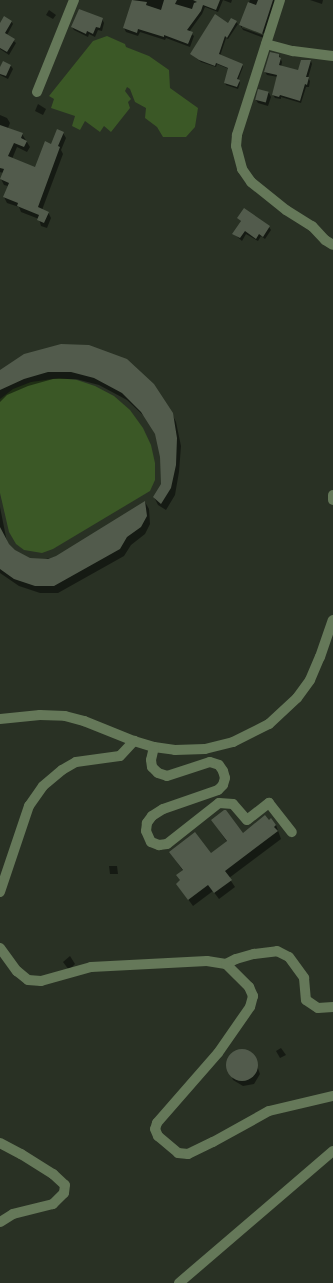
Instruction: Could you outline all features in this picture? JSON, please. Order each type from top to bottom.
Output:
[{"type":"street","points":[[37,92],[74,0]]},
{"type":"street","points":[[280,0],[237,135],[236,146],[242,169],[251,182],[286,210],[312,226],[325,240],[333,245]]},
{"type":"street","points":[[266,44],[293,51],[333,56]]},
{"type":"street","points":[[333,495],[333,500]]},
{"type":"street","points":[[0,719],[40,715],[66,716],[84,721],[134,741],[154,747],[175,750],[219,746],[245,738],[269,724],[297,698],[310,680],[327,641],[333,620]]},
{"type":"street","points":[[0,892],[28,806],[43,786],[62,770],[76,762],[120,756],[134,741]]},
{"type":"street","points":[[154,747],[151,760],[152,767],[158,773],[167,776],[210,762],[218,765],[223,771],[225,778],[223,785],[218,790],[163,810],[152,816],[147,823],[146,831],[151,842],[158,845],[167,844],[219,803],[233,804],[247,820],[269,803],[292,832]]},
{"type":"street","points":[[0,948],[17,971],[28,980],[41,981],[91,967],[207,961],[226,964],[249,987],[253,996],[250,1007],[218,1053],[157,1123],[155,1129],[158,1136],[178,1153],[188,1154],[213,1142],[268,1111],[333,1096]]},
{"type":"street","points":[[226,964],[236,958],[277,951],[289,957],[304,978],[306,1000],[318,1008],[333,1007]]},
{"type":"street","points":[[0,1143],[21,1154],[52,1174],[64,1186],[64,1192],[52,1204],[13,1214],[0,1222]]},
{"type":"street","points":[[179,1283],[333,1151]]},
{"type":"green space","points":[[107,36],[125,44],[126,47],[149,56],[169,70],[170,88],[198,108],[195,127],[186,137],[163,137],[157,127],[145,118],[146,108],[135,102],[130,89],[127,87],[125,91],[131,99],[128,102],[130,108],[111,132],[104,126],[100,132],[85,121],[80,130],[72,126],[75,116],[51,108],[54,99],[49,96],[93,41]]},
{"type":"green space","points":[[59,378],[77,380],[95,386],[114,396],[130,410],[143,428],[151,445],[155,463],[155,480],[150,491],[53,549],[42,553],[24,550],[16,544],[9,532],[0,493],[0,399],[13,389],[31,382]]},
{"type":"building","points":[[132,0],[147,2],[146,5],[161,10],[164,0],[177,0],[175,4],[192,9],[194,3],[197,2],[193,0],[220,0],[216,10],[203,5],[201,11],[187,30],[193,32],[188,44],[164,35],[164,37],[138,29],[137,33],[123,28]]},
{"type":"building","points":[[258,0],[273,0],[262,34],[239,25],[248,2],[256,5]]},
{"type":"building","points":[[79,9],[103,18],[100,28],[96,27],[93,34],[87,31],[86,34],[71,27]]},
{"type":"building","points":[[215,14],[228,23],[231,18],[237,21],[227,38],[225,36],[219,54],[243,64],[237,79],[240,80],[237,87],[224,83],[228,68],[216,63],[215,66],[199,60],[190,54]]},
{"type":"building","points":[[4,16],[12,21],[5,33],[15,39],[7,52],[0,48],[0,23]]},
{"type":"building","points":[[270,52],[279,54],[279,57],[281,58],[279,65],[298,70],[301,60],[311,60],[306,77],[309,77],[307,85],[305,84],[300,101],[280,95],[279,97],[272,95],[277,75],[264,72]]},
{"type":"building","points":[[3,61],[11,65],[6,76],[0,74],[0,67]]},
{"type":"building","points":[[258,89],[269,92],[266,102],[255,100]]},
{"type":"building","points":[[0,125],[23,133],[21,138],[27,141],[24,147],[14,143],[8,156],[35,167],[45,141],[51,144],[57,129],[64,132],[38,207],[49,212],[44,223],[37,220],[39,215],[17,206],[18,203],[3,197],[9,183],[0,179],[4,169],[0,168]]},
{"type":"building","points":[[244,208],[270,226],[263,237],[259,234],[256,239],[245,231],[240,238],[232,234],[241,221],[237,218]]},
{"type":"building","points":[[61,344],[89,345],[127,359],[154,384],[173,413],[177,438],[176,465],[171,488],[161,504],[153,497],[161,484],[160,457],[155,434],[141,412],[122,393],[94,378],[71,372],[48,372],[24,379],[0,390],[0,370],[24,354]]},
{"type":"building","points":[[145,501],[147,516],[141,527],[127,537],[120,549],[54,586],[35,586],[14,579],[0,569],[0,527],[9,544],[15,550],[30,558],[48,559],[56,556]]},
{"type":"building","points":[[226,810],[243,833],[265,815],[269,820],[271,818],[276,825],[274,827],[278,831],[225,871],[232,880],[214,893],[208,885],[188,900],[176,884],[180,880],[176,875],[183,870],[169,852],[195,832],[211,853],[227,841],[211,820]]},
{"type":"building","points":[[239,1049],[245,1049],[255,1056],[258,1065],[257,1071],[251,1078],[245,1081],[239,1081],[229,1074],[226,1068],[226,1062],[233,1052]]}]
